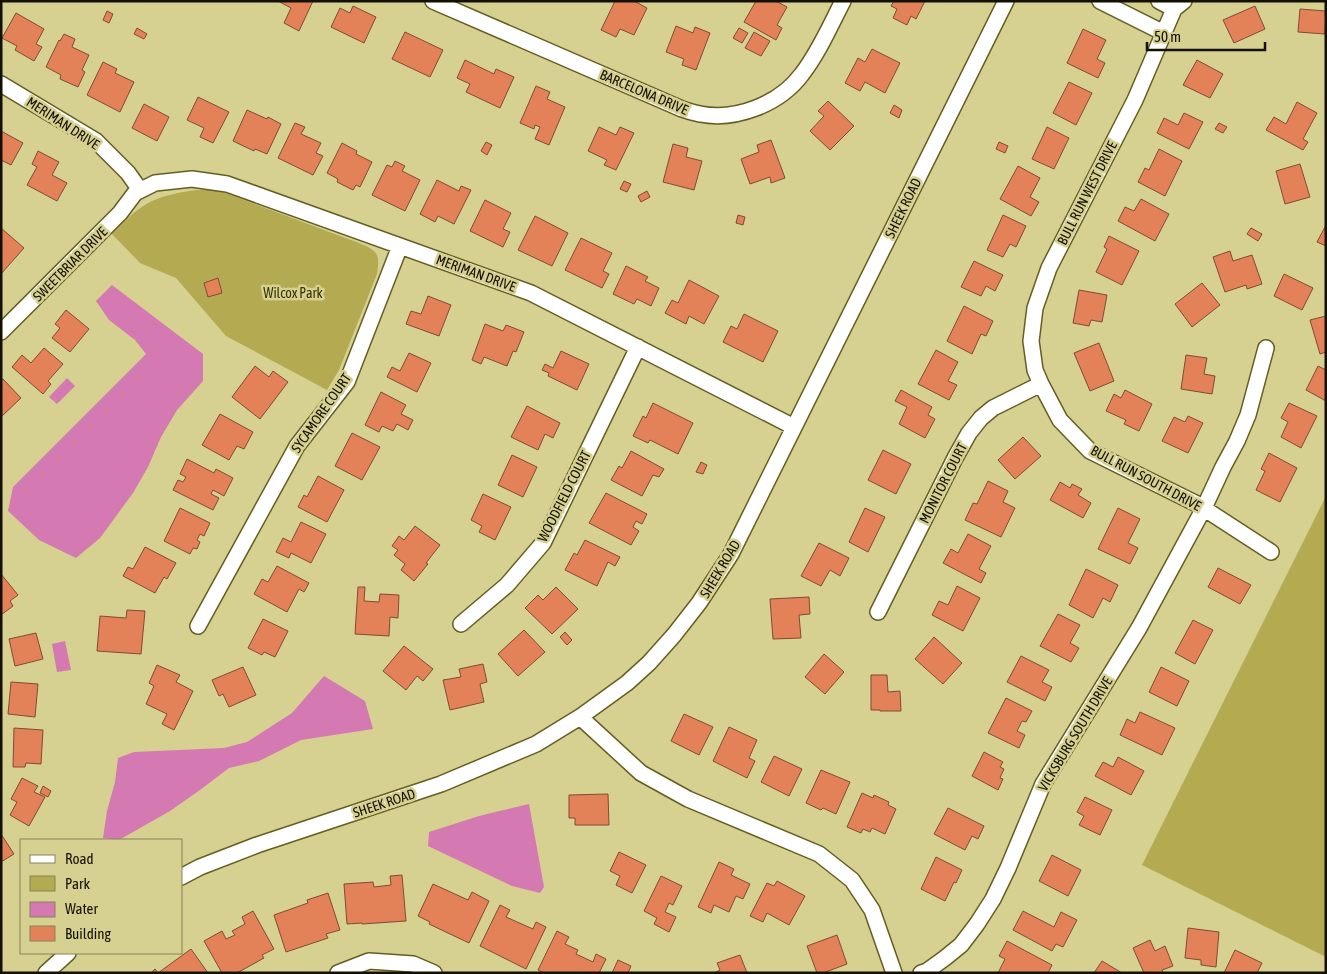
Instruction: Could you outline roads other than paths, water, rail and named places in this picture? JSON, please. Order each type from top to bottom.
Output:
[{"type":"street","name":"BARCELONA DRIVE","points":[[433,1],[682,109],[700,114],[720,116],[744,112],[761,106],[784,92],[801,76],[819,49],[843,1]]},
{"type":"street","name":"SHEEK ROAD","points":[[182,876],[200,866],[257,845],[442,784],[536,744],[580,717],[627,683],[649,663],[699,603],[731,554],[1006,1]]},
{"type":"street","points":[[1100,1],[1164,33]]},
{"type":"street","points":[[1159,1],[1179,5]]},
{"type":"street","name":"BULL RUN WEST DRIVE","points":[[1041,384],[1035,370],[1031,341],[1035,308],[1049,268],[1135,100],[1164,33],[1179,5]]},
{"type":"street","name":"MERIMAN DRIVE","points":[[1,84],[96,141],[128,173],[138,192],[155,183],[192,179],[227,184],[531,293],[794,427]]},
{"type":"street","name":"SWEETBRIAR DRIVE","points":[[1,332],[120,213],[138,192]]},
{"type":"street","name":"SYCAMORE COURT","points":[[198,626],[297,446],[347,382],[400,246]]},
{"type":"street","name":"WOODFIELD COURT","points":[[461,624],[507,585],[543,543],[638,347]]},
{"type":"street","name":"VICKSBURG SOUTH DRIVE","points":[[922,973],[961,945],[993,899],[1043,784],[1139,628],[1204,508],[1248,415],[1266,348]]},
{"type":"street","name":"BULL RUN SOUTH DRIVE","points":[[1041,384],[1060,420],[1090,450],[1204,508],[1271,552]]},
{"type":"street","name":"MONITOR COURT","points":[[878,612],[969,433],[981,418],[993,408],[1041,384]]},
{"type":"street","points":[[580,717],[641,773],[688,799],[819,854],[852,880],[872,910],[894,973]]},
{"type":"street","points":[[46,973],[67,954]]},
{"type":"street","points":[[338,973],[368,961],[413,964],[434,973]]},
{"type":"water","points":[[112,285],[203,354],[203,381],[177,410],[133,493],[100,538],[76,558],[39,540],[8,511],[13,487],[146,354],[135,340],[109,320],[96,301]]},
{"type":"water","points":[[67,378],[75,386],[57,404],[49,397]]},
{"type":"water","points":[[65,641],[71,670],[57,672],[52,644]]},
{"type":"water","points":[[324,676],[365,701],[373,729],[301,740],[259,761],[229,768],[170,811],[121,839],[103,838],[118,758],[134,752],[224,748],[247,742],[292,713]]},
{"type":"water","points":[[529,804],[544,887],[540,893],[512,886],[428,846],[429,832],[479,816]]},
{"type":"park label","name":"Wilcox Park","points":[[293,293]]}]
